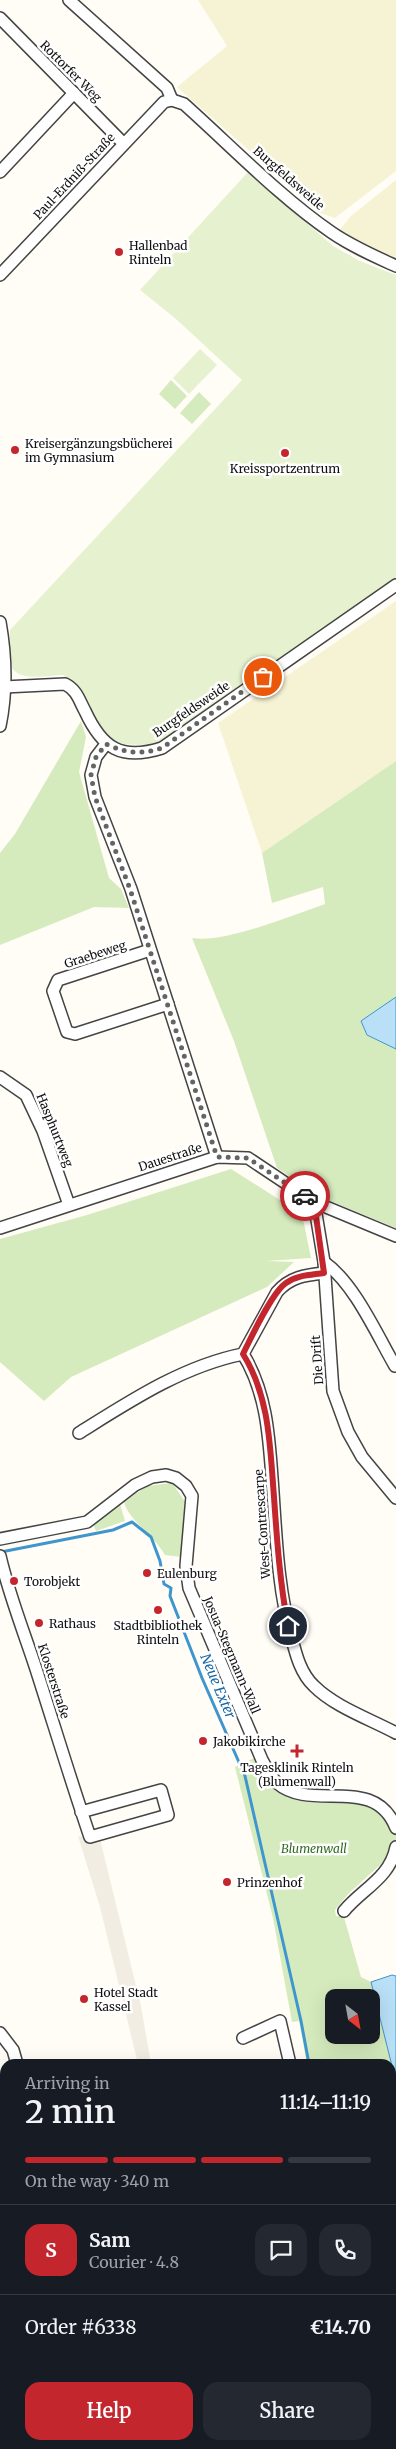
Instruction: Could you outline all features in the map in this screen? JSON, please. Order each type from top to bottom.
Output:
[{"type":"street","points":[[69,0],[167,88],[172,100]]},
{"type":"street","name":"Rottorfer Weg","points":[[0,18],[123,143]]},
{"type":"street","points":[[0,172],[74,93]]},
{"type":"street","name":"Paul-Erdniß-Straße","points":[[0,276],[123,143],[164,102],[172,100]]},
{"type":"street","name":"Burgfeldsweide","points":[[172,100],[180,100],[331,232],[363,251],[396,266]]},
{"type":"street","name":"Burgfeldsweide","points":[[106,744],[120,751],[136,753],[162,748],[396,584]]},
{"type":"street","points":[[0,726],[4,704],[1,626]]},
{"type":"street","points":[[4,687],[65,684],[73,688],[91,726],[106,744],[96,757],[91,775],[95,797],[130,889],[217,1157]]},
{"type":"street","name":"Graebeweg","points":[[150,950],[58,980],[53,991],[57,1004],[67,1032],[75,1034],[168,1004]]},
{"type":"street","name":"Hasphurtweg","points":[[0,1077],[26,1095],[43,1131],[69,1205]]},
{"type":"street","name":"Dauestraße","points":[[0,1228],[217,1157],[248,1158],[314,1202],[396,1236]]},
{"type":"street","name":"Die Drift","points":[[314,1202],[324,1267],[333,1391],[348,1432],[362,1457],[396,1498]]},
{"type":"street","points":[[79,1433],[136,1398],[177,1378],[218,1359],[243,1354],[285,1283],[324,1267],[338,1272],[356,1298],[395,1366]]},
{"type":"street","name":"West-Contrescarpe","points":[[243,1354],[253,1370],[268,1422],[280,1582],[288,1626],[298,1663],[313,1685],[327,1697],[396,1733]]},
{"type":"street","name":"Josua-Stegmann-Wall","points":[[0,1539],[87,1522],[135,1485],[152,1477],[166,1475],[176,1478],[186,1486],[192,1496],[186,1566],[189,1588],[262,1760],[275,1782],[287,1790],[302,1794],[347,1795],[371,1801],[383,1807],[396,1828]]},
{"type":"street","name":"Klosterstraße","points":[[0,1557],[3,1579],[81,1812],[90,1837],[168,1815],[161,1790],[81,1812]]},
{"type":"street","points":[[344,1912],[354,1899],[384,1876],[394,1857],[396,1847]]},
{"type":"street","points":[[243,2038],[280,2021],[289,2059]]},
{"type":"street","points":[[1,2036],[13,2050],[16,2059]]},
{"type":"shaded area","points":[[198,0],[396,0],[396,171],[335,218],[320,213],[177,87],[227,46]]},
{"type":"shaded area","points":[[396,180],[396,260],[380,255],[338,232],[351,216]]},
{"type":"shaded area","points":[[396,601],[396,761],[262,853],[218,723]]},
{"type":"shaded area","points":[[78,1836],[100,1839],[141,2006],[150,2059],[137,2059],[100,1907]]},
{"type":"green space","name":"Kreissportzentrum","points":[[248,172],[333,246],[360,261],[396,275],[396,579],[160,742],[142,745],[119,744],[106,735],[79,688],[63,675],[32,677],[25,676],[13,669],[9,658],[10,630],[242,380],[176,319],[140,290]]},
{"type":"green space","points":[[200,349],[217,365],[189,394],[173,378]]},
{"type":"green space","points":[[171,380],[187,396],[175,409],[159,394]]},
{"type":"green space","points":[[199,392],[211,404],[192,424],[180,413]]},
{"type":"green space","points":[[81,721],[86,737],[79,772],[109,878],[121,889],[129,908],[94,907],[0,945],[0,853],[15,834]]},
{"type":"green space","points":[[396,761],[396,1228],[321,1197],[277,1168],[234,1041],[192,938],[205,939],[239,933],[325,904],[323,887],[272,903],[262,853]]},
{"type":"green space","points":[[231,1169],[302,1214],[311,1258],[266,1261],[294,1262],[267,1287],[71,1377],[44,1401],[0,1362],[0,1239],[87,1215]]},
{"type":"green space","points":[[172,1483],[186,1503],[181,1557],[165,1555],[131,1515],[124,1502],[147,1486]]},
{"type":"green space","points":[[120,1504],[125,1521],[96,1531],[92,1522]]},
{"type":"green space","name":"Blumenwall","points":[[261,1755],[287,1789],[370,1802],[396,1831],[396,1843],[391,1855],[348,1894],[335,1910],[336,1916],[344,1917],[361,1977],[371,1982],[392,1975],[396,1976],[396,2059],[306,2059],[299,2021],[292,2022],[273,1918],[235,1767]]},
{"type":"water","points":[[396,997],[396,1049],[367,1035],[361,1021]]},
{"type":"water","points":[[392,1975],[396,1976],[396,2059],[390,2059],[380,2018],[380,1989],[373,1989],[371,1982]]},
{"type":"waterway","name":"Neue Exter","points":[[1,1552],[113,1530],[132,1522],[151,1537],[160,1561],[164,1584],[171,1588],[170,1596],[202,1678],[245,1776],[308,2059]]},
{"type":"way so far","points":[[263,677],[162,748],[136,753],[120,751],[106,744],[96,757],[91,775],[95,797],[130,889],[217,1157],[248,1158],[305,1196]]},
{"type":"place","name":"Hallenbad Rinteln","points":[[119,252]]},
{"type":"place","name":"Kreisergänzungsbücherei im Gymnasium","points":[[15,450]]},
{"type":"place","name":"Kreissportzentrum","points":[[285,453]]},
{"type":"place","name":"Eulenburg","points":[[147,1573]]},
{"type":"place","name":"Torobjekt","points":[[14,1581]]},
{"type":"place","name":"Stadtbibliothek Rinteln","points":[[158,1610]]},
{"type":"place","name":"Rathaus","points":[[39,1623]]},
{"type":"place","name":"Jakobikirche","points":[[203,1741]]},
{"type":"place","name":"Tagesklinik Rinteln (Blumenwall)","points":[[297,1751]]},
{"type":"place","name":"Prinzenhof","points":[[227,1882]]},
{"type":"place","name":"Hotel Stadt Kassel","points":[[84,1999]]},
{"type":"route","points":[[288,1626],[280,1582],[268,1422],[253,1370],[243,1354],[253,1334],[285,1283],[301,1276],[324,1273],[324,1262],[314,1202],[305,1196]]}]
